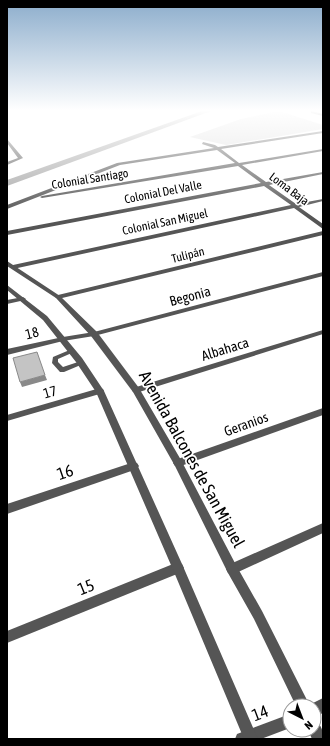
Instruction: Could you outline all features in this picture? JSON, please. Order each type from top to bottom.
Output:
[{"type":"street","points":[[7,164],[21,158],[11,146]]},
{"type":"street","name":"Loma Baja","points":[[210,146],[218,149],[240,164],[323,227]]},
{"type":"street","points":[[7,207],[119,164],[238,146]]},
{"type":"street","name":"Colonial Santiago","points":[[25,200],[323,150]]},
{"type":"street","name":"Colonial Del Valle","points":[[7,233],[323,173]]},
{"type":"street","name":"Colonial San Miguel","points":[[10,265],[323,200]]},
{"type":"street","name":"Tulipán","points":[[58,298],[323,233]]},
{"type":"street","name":"Avenida Balcones de San Miguel","points":[[10,265],[58,298],[94,334],[136,390],[178,463],[232,569],[258,615],[299,698]]},
{"type":"street","name":"Begonia","points":[[63,339],[94,334],[323,274]]},
{"type":"street","points":[[7,287],[45,318],[63,339],[100,391],[178,568],[247,738]]},
{"type":"street","points":[[7,302],[23,299]]},
{"type":"street","name":"Albahaca","points":[[136,390],[323,332]]},
{"type":"street","name":"18","points":[[7,352],[63,339]]},
{"type":"street","name":"17","points":[[7,418],[100,391]]},
{"type":"street","name":"Geranios","points":[[178,463],[323,411]]},
{"type":"street","name":"16","points":[[7,509],[134,466]]},
{"type":"street","points":[[232,569],[323,528]]},
{"type":"street","name":"15","points":[[7,637],[178,568]]},
{"type":"street","name":"14","points":[[247,738],[282,724]]},
{"type":"lane","points":[[72,351],[55,358],[55,363],[62,370],[81,363]]},
{"type":"building","points":[[37,352],[45,375],[20,382],[13,358]]},
{"type":"waterway","points":[[7,183],[111,146]]}]
